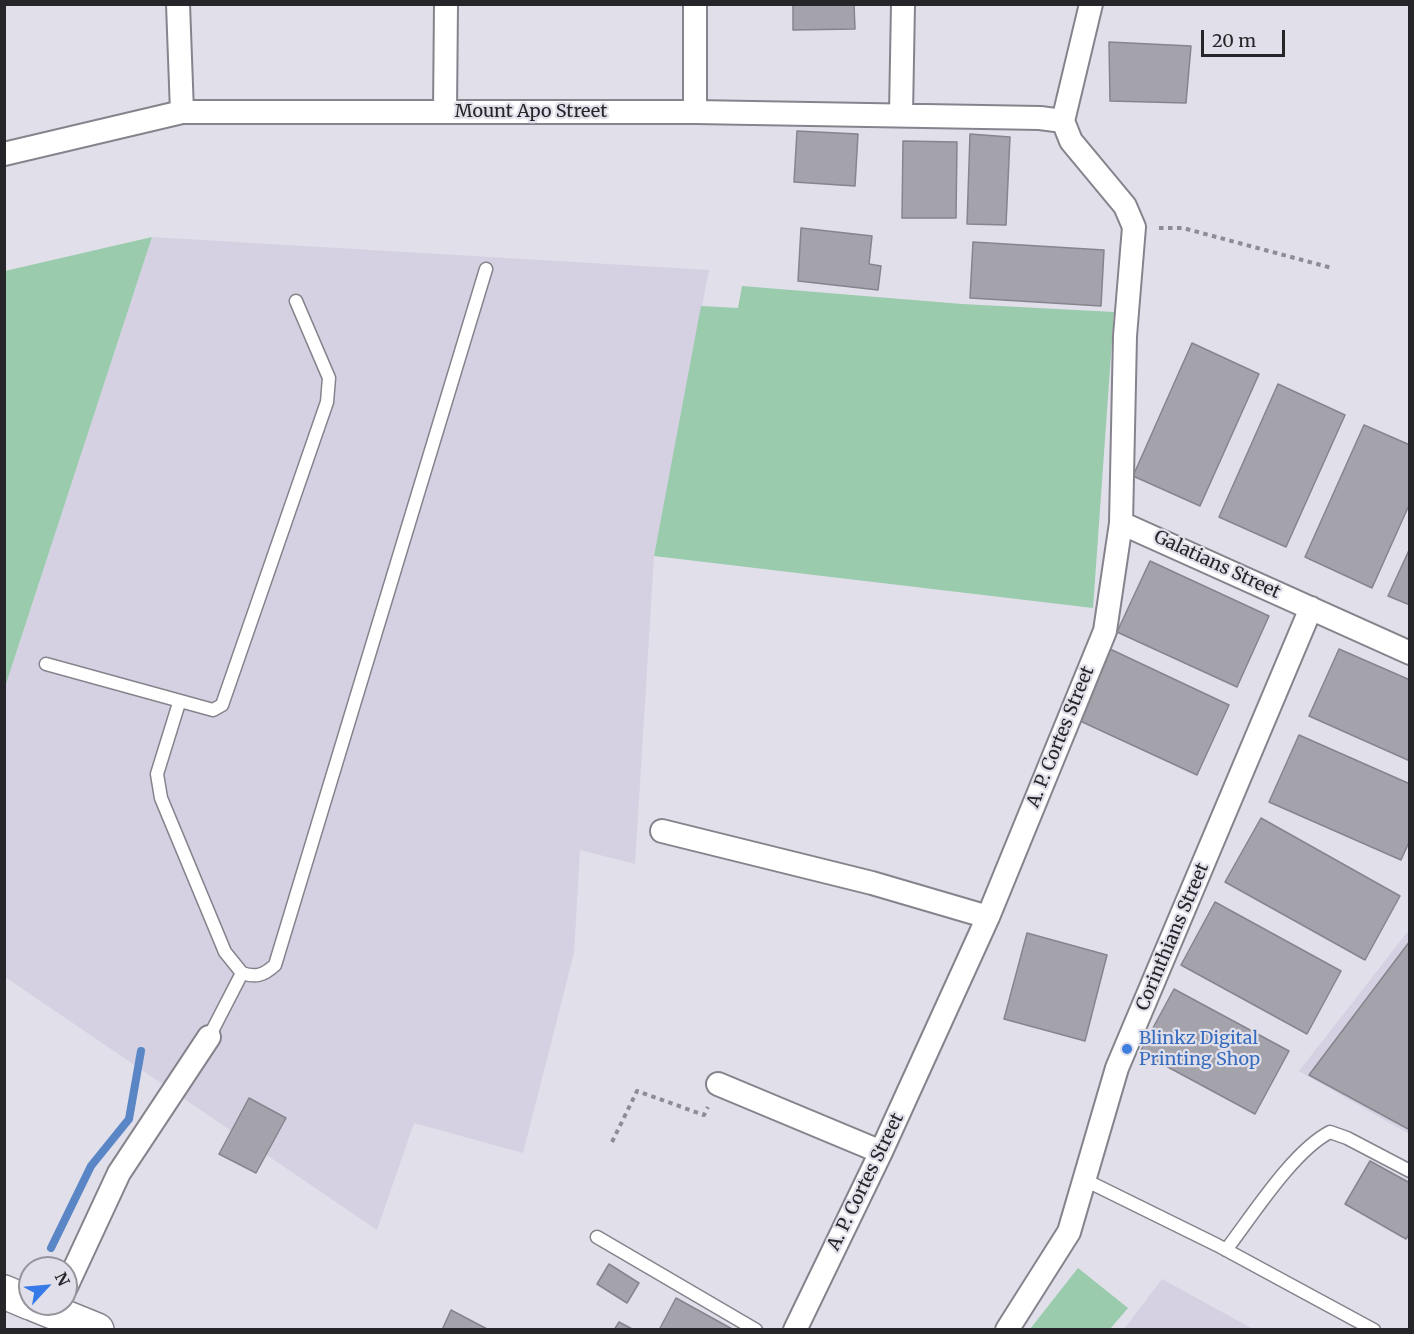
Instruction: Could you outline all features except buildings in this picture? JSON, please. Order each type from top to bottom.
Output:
[{"type":"street","points":[[178,4],[182,112]]},
{"type":"street","points":[[445,111],[446,4]]},
{"type":"street","points":[[695,112],[696,4]]},
{"type":"street","points":[[902,114],[903,4]]},
{"type":"street","points":[[1091,4],[1063,121],[1071,141],[1125,206],[1134,227]]},
{"type":"street","name":"Mount Apo Street","points":[[4,154],[182,112],[902,114],[1040,118],[1063,121]]},
{"type":"street","name":"A. P. Cortes Street","points":[[795,1329],[881,1152],[988,916],[1105,631],[1121,523],[1125,336],[1134,227]]},
{"type":"street","name":"Galatians Street","points":[[1121,523],[1410,653]]},
{"type":"street","name":"Corinthians Street","points":[[1007,1329],[1069,1233],[1117,1068],[1311,608]]},
{"type":"street","points":[[662,831],[872,883],[988,916]]},
{"type":"street","points":[[78,1273],[119,1173],[209,1037]]},
{"type":"street","points":[[718,1084],[881,1152]]},
{"type":"lane","points":[[179,703],[157,774],[161,798],[225,952],[242,973],[253,977],[266,973],[275,965],[486,269]]},
{"type":"lane","points":[[46,664],[179,703],[213,710],[222,705],[327,402],[330,378],[297,301]]},
{"type":"lane","points":[[209,1037],[242,973]]},
{"type":"lane","points":[[1226,1250],[1279,1180],[1317,1138],[1330,1132],[1347,1138],[1410,1171]]},
{"type":"lane","points":[[1084,1180],[1226,1250],[1374,1329]]},
{"type":"lane","points":[[597,1237],[756,1329]]},
{"type":"path","points":[[1134,227],[1183,228],[1332,268]]},
{"type":"path","points":[[612,1142],[638,1090],[704,1115],[718,1084]]},
{"type":"shaded area","points":[[152,237],[709,270],[654,556],[635,864],[580,850],[574,953],[523,1153],[414,1123],[377,1230],[5,977],[5,687]]},
{"type":"shaded area","points":[[1409,930],[1409,1134],[1299,1071]]},
{"type":"shaded area","points":[[1162,1279],[1253,1329],[1124,1329]]},
{"type":"green space","points":[[152,237],[5,687],[5,271]]},
{"type":"green space","points":[[742,286],[962,304],[1114,312],[1093,608],[654,556],[701,306],[738,308]]},
{"type":"green space","points":[[1078,1268],[1128,1308],[1110,1329],[1030,1329]]},
{"type":"waterway","points":[[51,1248],[91,1166],[129,1119],[141,1051]]},
{"type":"place","name":"Blinkz Digital Printing Shop","points":[[1127,1049]]}]
